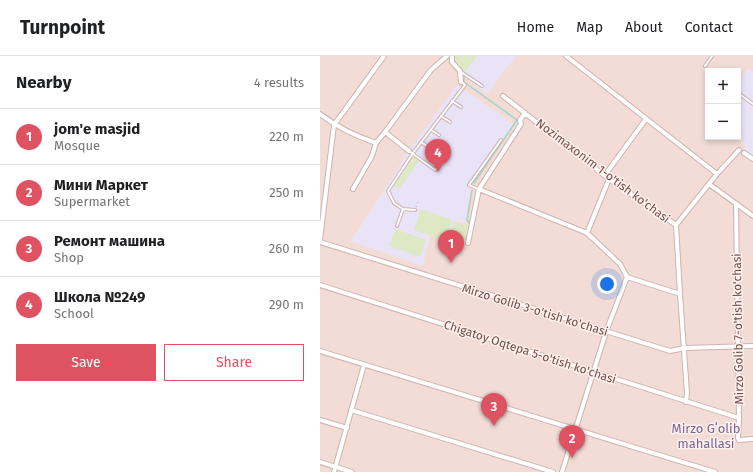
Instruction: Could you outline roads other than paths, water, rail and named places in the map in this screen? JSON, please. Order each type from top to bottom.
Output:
[{"type":"street","points":[[320,241],[334,125],[384,56]]},
{"type":"street","points":[[452,56],[452,62]]},
{"type":"street","points":[[566,56],[717,174]]},
{"type":"street","points":[[353,189],[372,156],[376,144],[431,70],[446,57],[460,71],[461,82]]},
{"type":"street","name":"Nozimaxonim 1-o'tish ko'chasi","points":[[503,96],[609,178],[676,225],[685,348],[686,402]]},
{"type":"street","points":[[468,243],[479,189],[521,124],[520,120],[525,113]]},
{"type":"street","points":[[320,114],[334,125],[376,144]]},
{"type":"street","points":[[605,175],[646,118]]},
{"type":"street","points":[[385,132],[411,152]]},
{"type":"street","points":[[676,225],[717,174],[739,150]]},
{"type":"street","points":[[744,153],[753,159]]},
{"type":"street","points":[[587,233],[609,178]]},
{"type":"street","points":[[709,184],[753,216]]},
{"type":"street","points":[[479,189],[587,233],[620,264],[627,277],[680,294]]},
{"type":"street","name":"Mirzo Golib 7-o'tish ko'chasi","points":[[736,204],[738,439],[753,439]]},
{"type":"street","name":"Mirzo Golib 3-o'tish ko'chasi","points":[[320,241],[670,351],[685,348],[753,346]]},
{"type":"street","points":[[562,472],[606,332],[627,277]]},
{"type":"street","name":"Chigatoy Oqtepa 5-o'tish ko'chasi","points":[[320,285],[739,418]]},
{"type":"street","points":[[320,352],[715,472]]},
{"type":"street","points":[[334,472],[364,365]]},
{"type":"street","points":[[352,410],[553,472]]},
{"type":"street","points":[[320,420],[347,428]]},
{"type":"street","points":[[320,462],[352,472]]},
{"type":"lane","points":[[705,66],[712,56]]},
{"type":"lane","points":[[460,71],[482,86]]},
{"type":"lane","points":[[415,210],[403,209],[394,203],[388,191],[411,152],[422,142],[465,85],[461,82]]},
{"type":"lane","points":[[741,95],[753,104]]},
{"type":"lane","points":[[452,101],[461,107]]},
{"type":"lane","points":[[441,116],[450,122]]},
{"type":"lane","points":[[431,130],[439,135]]},
{"type":"lane","points":[[479,189],[469,185],[502,140]]},
{"type":"lane","points":[[411,152],[435,170],[444,158],[422,142]]},
{"type":"lane","points":[[398,226],[403,209]]},
{"type":"waterway","points":[[464,77],[464,82],[517,120],[474,183]]},
{"type":"waterway","points":[[470,224],[467,220],[472,190]]},
{"type":"place","name":"Школа №249","points":[[438,172]]},
{"type":"place","name":"jom'e masjid","points":[[451,263]]},
{"type":"place","name":"Ремонт машина","points":[[494,426]]},
{"type":"place","name":"Мини Маркет","points":[[572,458]]},
{"type":"district","name":"Mirzo Gʻolib mahallasi","points":[[706,436]]}]
